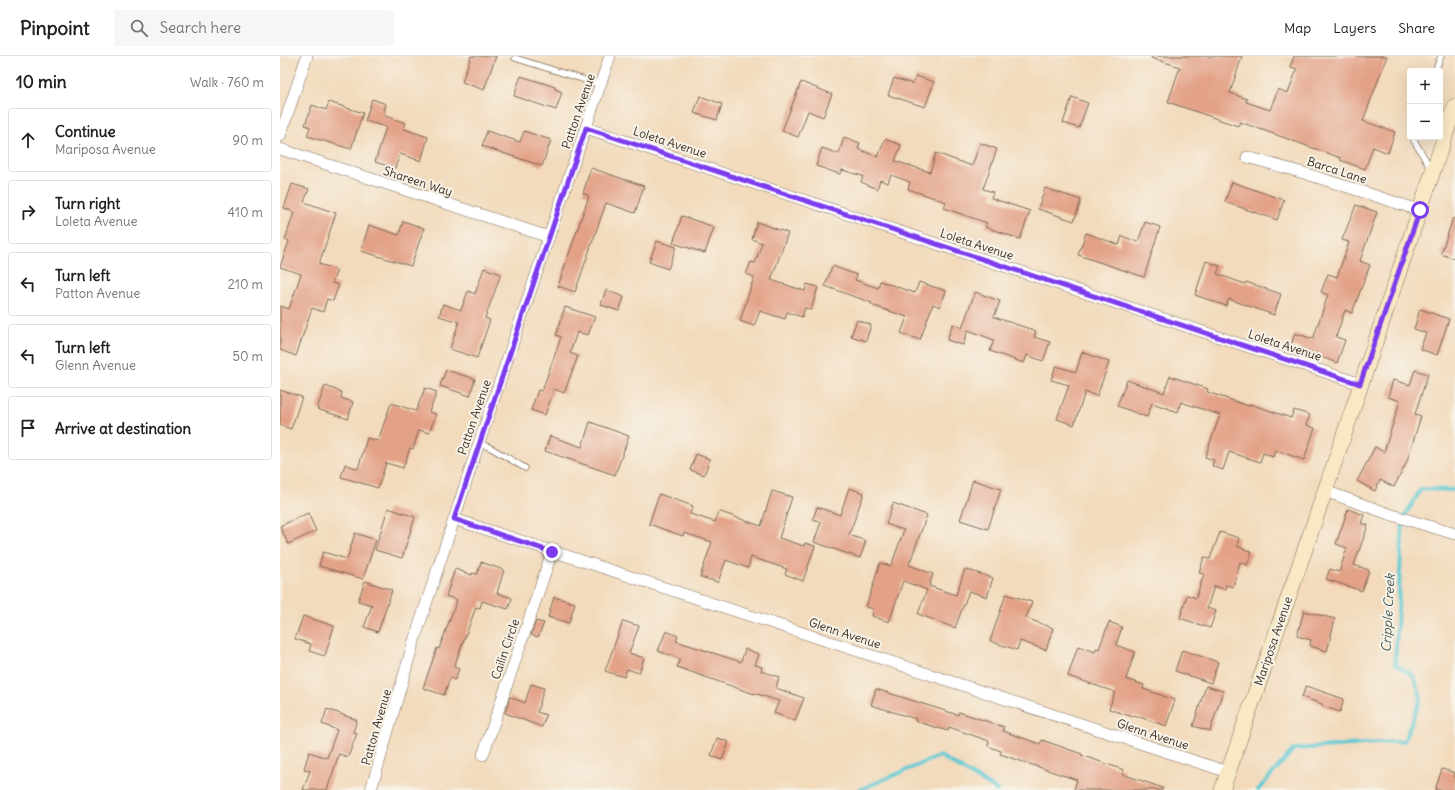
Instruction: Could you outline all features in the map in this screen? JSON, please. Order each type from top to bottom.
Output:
[{"type":"street","points":[[280,136],[307,56]]},
{"type":"street","name":"Patton Avenue","points":[[371,790],[413,644],[479,443],[610,56]]},
{"type":"street","name":"Mariposa Avenue","points":[[1222,790],[1455,106]]},
{"type":"street","name":"Loleta Avenue","points":[[586,128],[1360,384]]},
{"type":"street","name":"Shareen Way","points":[[280,149],[549,237]]},
{"type":"street","name":"Barca Lane","points":[[1247,157],[1307,174],[1420,210]]},
{"type":"street","points":[[1325,491],[1389,514],[1455,534]]},
{"type":"street","name":"Glenn Avenue","points":[[454,519],[1228,772]]},
{"type":"street","name":"Cailin Circle","points":[[483,754],[552,552]]},
{"type":"lane","points":[[1436,68],[1441,56]]},
{"type":"lane","points":[[515,58],[601,85]]},
{"type":"lane","points":[[1414,140],[1433,172]]},
{"type":"lane","points":[[479,443],[491,448],[525,468]]},
{"type":"building","points":[[471,56],[496,56],[484,90],[462,82]]},
{"type":"building","points":[[1152,56],[1242,56],[1230,93],[1247,99],[1246,102],[1270,110],[1278,89],[1288,93],[1297,69],[1290,67],[1294,56],[1387,56],[1363,121],[1395,132],[1388,153],[1373,147],[1365,169],[1340,160],[1341,158],[1240,122],[1238,126],[1168,102],[1180,67],[1151,58]]},
{"type":"building","points":[[521,76],[555,87],[555,89],[562,92],[556,110],[514,96]]},
{"type":"building","points":[[916,76],[934,82],[925,107],[888,95],[894,78],[913,84]]},
{"type":"building","points":[[801,82],[832,94],[823,117],[808,111],[798,137],[782,131]]},
{"type":"building","points":[[700,96],[722,104],[717,120],[694,113]]},
{"type":"building","points":[[1072,97],[1088,103],[1079,128],[1063,123]]},
{"type":"building","points":[[372,99],[386,104],[383,115],[406,123],[404,129],[428,137],[421,161],[400,154],[395,168],[375,162],[386,127],[365,121]]},
{"type":"building","points":[[329,102],[363,113],[351,149],[307,136],[310,127],[305,125],[312,105],[326,110]]},
{"type":"building","points":[[487,131],[520,142],[524,131],[551,140],[542,166],[482,146]]},
{"type":"building","points":[[844,137],[860,143],[858,149],[878,157],[885,139],[901,145],[895,161],[930,172],[936,153],[972,166],[980,143],[997,149],[983,189],[993,192],[991,198],[1030,211],[1020,239],[985,227],[987,223],[944,208],[946,202],[908,189],[910,182],[891,175],[888,183],[880,180],[877,189],[861,182],[863,176],[842,170],[840,174],[816,166],[822,148],[839,154]]},
{"type":"building","points":[[591,168],[644,186],[635,213],[606,203],[575,292],[558,286],[589,196],[583,193]]},
{"type":"building","points":[[1232,182],[1284,200],[1277,220],[1225,202]]},
{"type":"building","points":[[292,184],[309,189],[304,202],[336,213],[319,264],[337,270],[332,283],[339,285],[333,301],[327,299],[323,312],[312,308],[296,356],[280,350],[280,306],[289,309],[301,274],[280,267],[289,241],[285,240],[294,212],[284,208]]},
{"type":"building","points":[[1045,188],[1081,200],[1074,221],[1038,209]]},
{"type":"building","points":[[1356,205],[1377,212],[1360,261],[1370,265],[1352,313],[1345,310],[1336,337],[1345,340],[1337,363],[1291,345],[1295,333],[1313,339],[1328,295],[1321,292],[1328,274],[1337,277],[1349,242],[1342,240]]},
{"type":"building","points":[[682,216],[714,227],[705,253],[673,243]]},
{"type":"building","points":[[1453,218],[1455,219],[1455,259],[1441,254]]},
{"type":"building","points":[[403,221],[424,228],[411,266],[361,251],[369,225],[399,235]]},
{"type":"building","points":[[757,222],[788,233],[771,280],[805,291],[807,284],[818,287],[811,310],[805,308],[802,317],[787,312],[785,319],[760,311],[754,326],[740,321],[754,277],[746,274],[751,262],[755,263],[762,243],[752,239]]},
{"type":"building","points":[[1145,222],[1160,227],[1144,277],[1078,255],[1086,233],[1119,245],[1122,236],[1138,242]]},
{"type":"building","points":[[657,241],[676,247],[668,269],[649,262]]},
{"type":"building","points":[[1206,261],[1220,266],[1217,274],[1281,294],[1274,315],[1229,299],[1226,306],[1195,295]]},
{"type":"building","points":[[832,266],[857,275],[855,280],[878,288],[880,281],[915,293],[919,282],[946,291],[940,307],[933,304],[920,340],[901,333],[907,317],[871,305],[872,303],[825,286]]},
{"type":"building","points":[[484,268],[501,274],[485,318],[490,320],[477,358],[450,349],[459,322],[439,316],[443,304],[461,310],[468,291],[475,294]]},
{"type":"building","points":[[606,290],[624,297],[619,311],[601,305]]},
{"type":"building","points":[[975,292],[1000,301],[994,317],[1036,331],[1034,337],[1050,342],[1043,361],[1027,355],[1024,363],[990,351],[994,340],[968,330],[963,345],[947,340],[953,324],[962,328]]},
{"type":"building","points":[[565,307],[595,317],[588,335],[577,332],[570,353],[578,356],[564,393],[554,389],[545,415],[531,410],[538,390],[542,391],[561,337],[556,335]]},
{"type":"building","points":[[1420,309],[1449,319],[1437,355],[1420,349],[1426,333],[1414,329]]},
{"type":"building","points":[[857,320],[871,325],[866,341],[851,336]]},
{"type":"building","points":[[1082,352],[1109,362],[1097,396],[1085,392],[1074,425],[1057,419],[1069,385],[1051,380],[1056,366],[1076,372]]},
{"type":"building","points":[[446,370],[475,379],[470,396],[440,386]]},
{"type":"building","points":[[1415,370],[1428,374],[1415,414],[1421,416],[1406,464],[1394,487],[1380,480],[1375,491],[1357,481],[1375,447],[1384,452],[1400,401],[1388,397],[1393,380],[1410,385]]},
{"type":"building","points":[[1170,376],[1208,389],[1207,392],[1249,406],[1250,404],[1291,418],[1294,410],[1310,415],[1306,425],[1315,428],[1304,460],[1275,450],[1273,457],[1263,453],[1260,462],[1229,452],[1223,470],[1212,466],[1214,460],[1205,457],[1220,415],[1181,402],[1178,412],[1152,403],[1147,417],[1117,406],[1127,380],[1164,393]]},
{"type":"building","points":[[325,386],[342,392],[341,398],[353,402],[348,419],[317,409]]},
{"type":"building","points":[[425,388],[437,392],[429,412],[436,414],[429,433],[419,430],[413,449],[410,448],[403,468],[386,463],[378,488],[341,477],[345,464],[358,469],[367,438],[378,441],[391,403],[416,411]]},
{"type":"building","points":[[280,390],[302,397],[291,429],[280,425]]},
{"type":"building","points":[[590,422],[629,436],[615,475],[545,451],[550,436],[582,447]]},
{"type":"building","points":[[696,454],[710,459],[704,475],[690,470]]},
{"type":"building","points":[[973,480],[1001,489],[988,529],[960,520]]},
{"type":"building","points":[[849,488],[864,493],[849,535],[866,541],[860,558],[814,542],[821,522],[813,519],[817,507],[840,515]]},
{"type":"building","points":[[772,491],[792,497],[779,538],[804,546],[805,543],[815,546],[803,581],[785,574],[787,569],[751,557],[748,568],[726,560],[718,582],[700,577],[712,542],[684,533],[683,536],[649,524],[659,494],[693,506],[690,514],[715,522],[718,511],[761,526]]},
{"type":"building","points":[[893,503],[927,515],[909,565],[933,574],[929,586],[956,595],[965,569],[993,578],[987,597],[969,591],[955,628],[918,614],[927,590],[903,581],[889,622],[872,616],[874,609],[866,607],[880,563],[891,566],[904,530],[886,524]]},
{"type":"building","points":[[388,508],[415,517],[402,558],[375,550]]},
{"type":"building","points":[[1348,509],[1364,515],[1361,523],[1368,525],[1354,565],[1369,570],[1362,591],[1326,579],[1330,569],[1339,572],[1347,548],[1336,544]]},
{"type":"building","points":[[308,513],[316,531],[288,544],[280,526]]},
{"type":"building","points":[[1220,532],[1239,538],[1237,546],[1252,552],[1247,565],[1240,562],[1233,587],[1226,585],[1225,589],[1214,586],[1207,608],[1216,611],[1210,628],[1180,618],[1187,595],[1196,598],[1204,574],[1199,573],[1204,557],[1210,559]]},
{"type":"building","points":[[355,533],[376,540],[363,579],[319,566],[323,552],[347,559]]},
{"type":"building","points":[[481,562],[504,570],[497,593],[512,598],[508,609],[482,601],[480,608],[476,607],[454,667],[459,669],[455,680],[450,678],[444,695],[423,688],[437,648],[439,649],[457,600],[446,596],[455,569],[472,575],[472,573],[477,574]]},
{"type":"building","points":[[365,581],[392,590],[378,632],[364,627],[372,605],[358,601]]},
{"type":"building","points":[[1006,594],[1032,602],[1026,618],[1053,628],[1046,650],[1020,641],[1017,650],[990,641]]},
{"type":"building","points":[[554,597],[575,603],[569,623],[548,617]]},
{"type":"building","points":[[1304,611],[1335,619],[1327,651],[1310,646],[1311,640],[1297,636]]},
{"type":"building","points":[[303,616],[334,626],[325,656],[309,651],[311,644],[295,639]]},
{"type":"building","points":[[536,621],[544,623],[538,637],[531,635]]},
{"type":"building","points":[[623,621],[639,626],[629,653],[644,658],[639,673],[627,669],[624,677],[605,671]]},
{"type":"building","points":[[1109,622],[1122,627],[1116,645],[1135,652],[1126,679],[1144,685],[1143,689],[1175,700],[1166,726],[1134,715],[1133,717],[1109,709],[1115,692],[1068,676],[1078,646],[1095,652],[1096,648],[1099,649]]},
{"type":"building","points":[[666,631],[678,636],[676,641],[741,662],[745,649],[759,654],[755,665],[762,667],[761,671],[779,677],[776,688],[804,698],[795,721],[774,713],[779,701],[754,694],[677,667],[680,659],[658,651]]},
{"type":"building","points":[[1182,650],[1218,662],[1211,683],[1175,671]]},
{"type":"building","points":[[531,684],[544,688],[537,712],[546,715],[542,727],[505,713],[510,697],[525,703]]},
{"type":"building","points":[[1206,686],[1223,691],[1210,731],[1193,726]]},
{"type":"building","points":[[1306,686],[1344,699],[1340,712],[1302,697]]},
{"type":"building","points":[[876,689],[958,715],[959,712],[1004,727],[1003,731],[1040,744],[1042,740],[1124,770],[1122,774],[1163,788],[1162,790],[1074,790],[1077,780],[1000,754],[1001,751],[988,746],[989,741],[949,727],[948,731],[915,721],[916,719],[871,705]]},
{"type":"building","points":[[327,709],[357,720],[353,732],[357,733],[348,757],[339,754],[327,790],[303,790],[310,771],[304,769],[309,752],[327,758],[337,730],[322,724]]},
{"type":"building","points":[[717,738],[729,742],[722,760],[711,755]]},
{"type":"building","points":[[1442,769],[1455,773],[1455,790],[1435,790]]},
{"type":"waterway","name":"Cripple Creek","points":[[1258,790],[1294,749],[1404,741],[1421,698],[1414,676],[1395,664],[1403,519],[1421,489],[1455,490]]},
{"type":"waterway","name":"Cripple Creek","points":[[859,790],[940,756],[997,790]]},
{"type":"route","points":[[552,552],[454,519],[586,128],[1360,384],[1420,210]]}]
